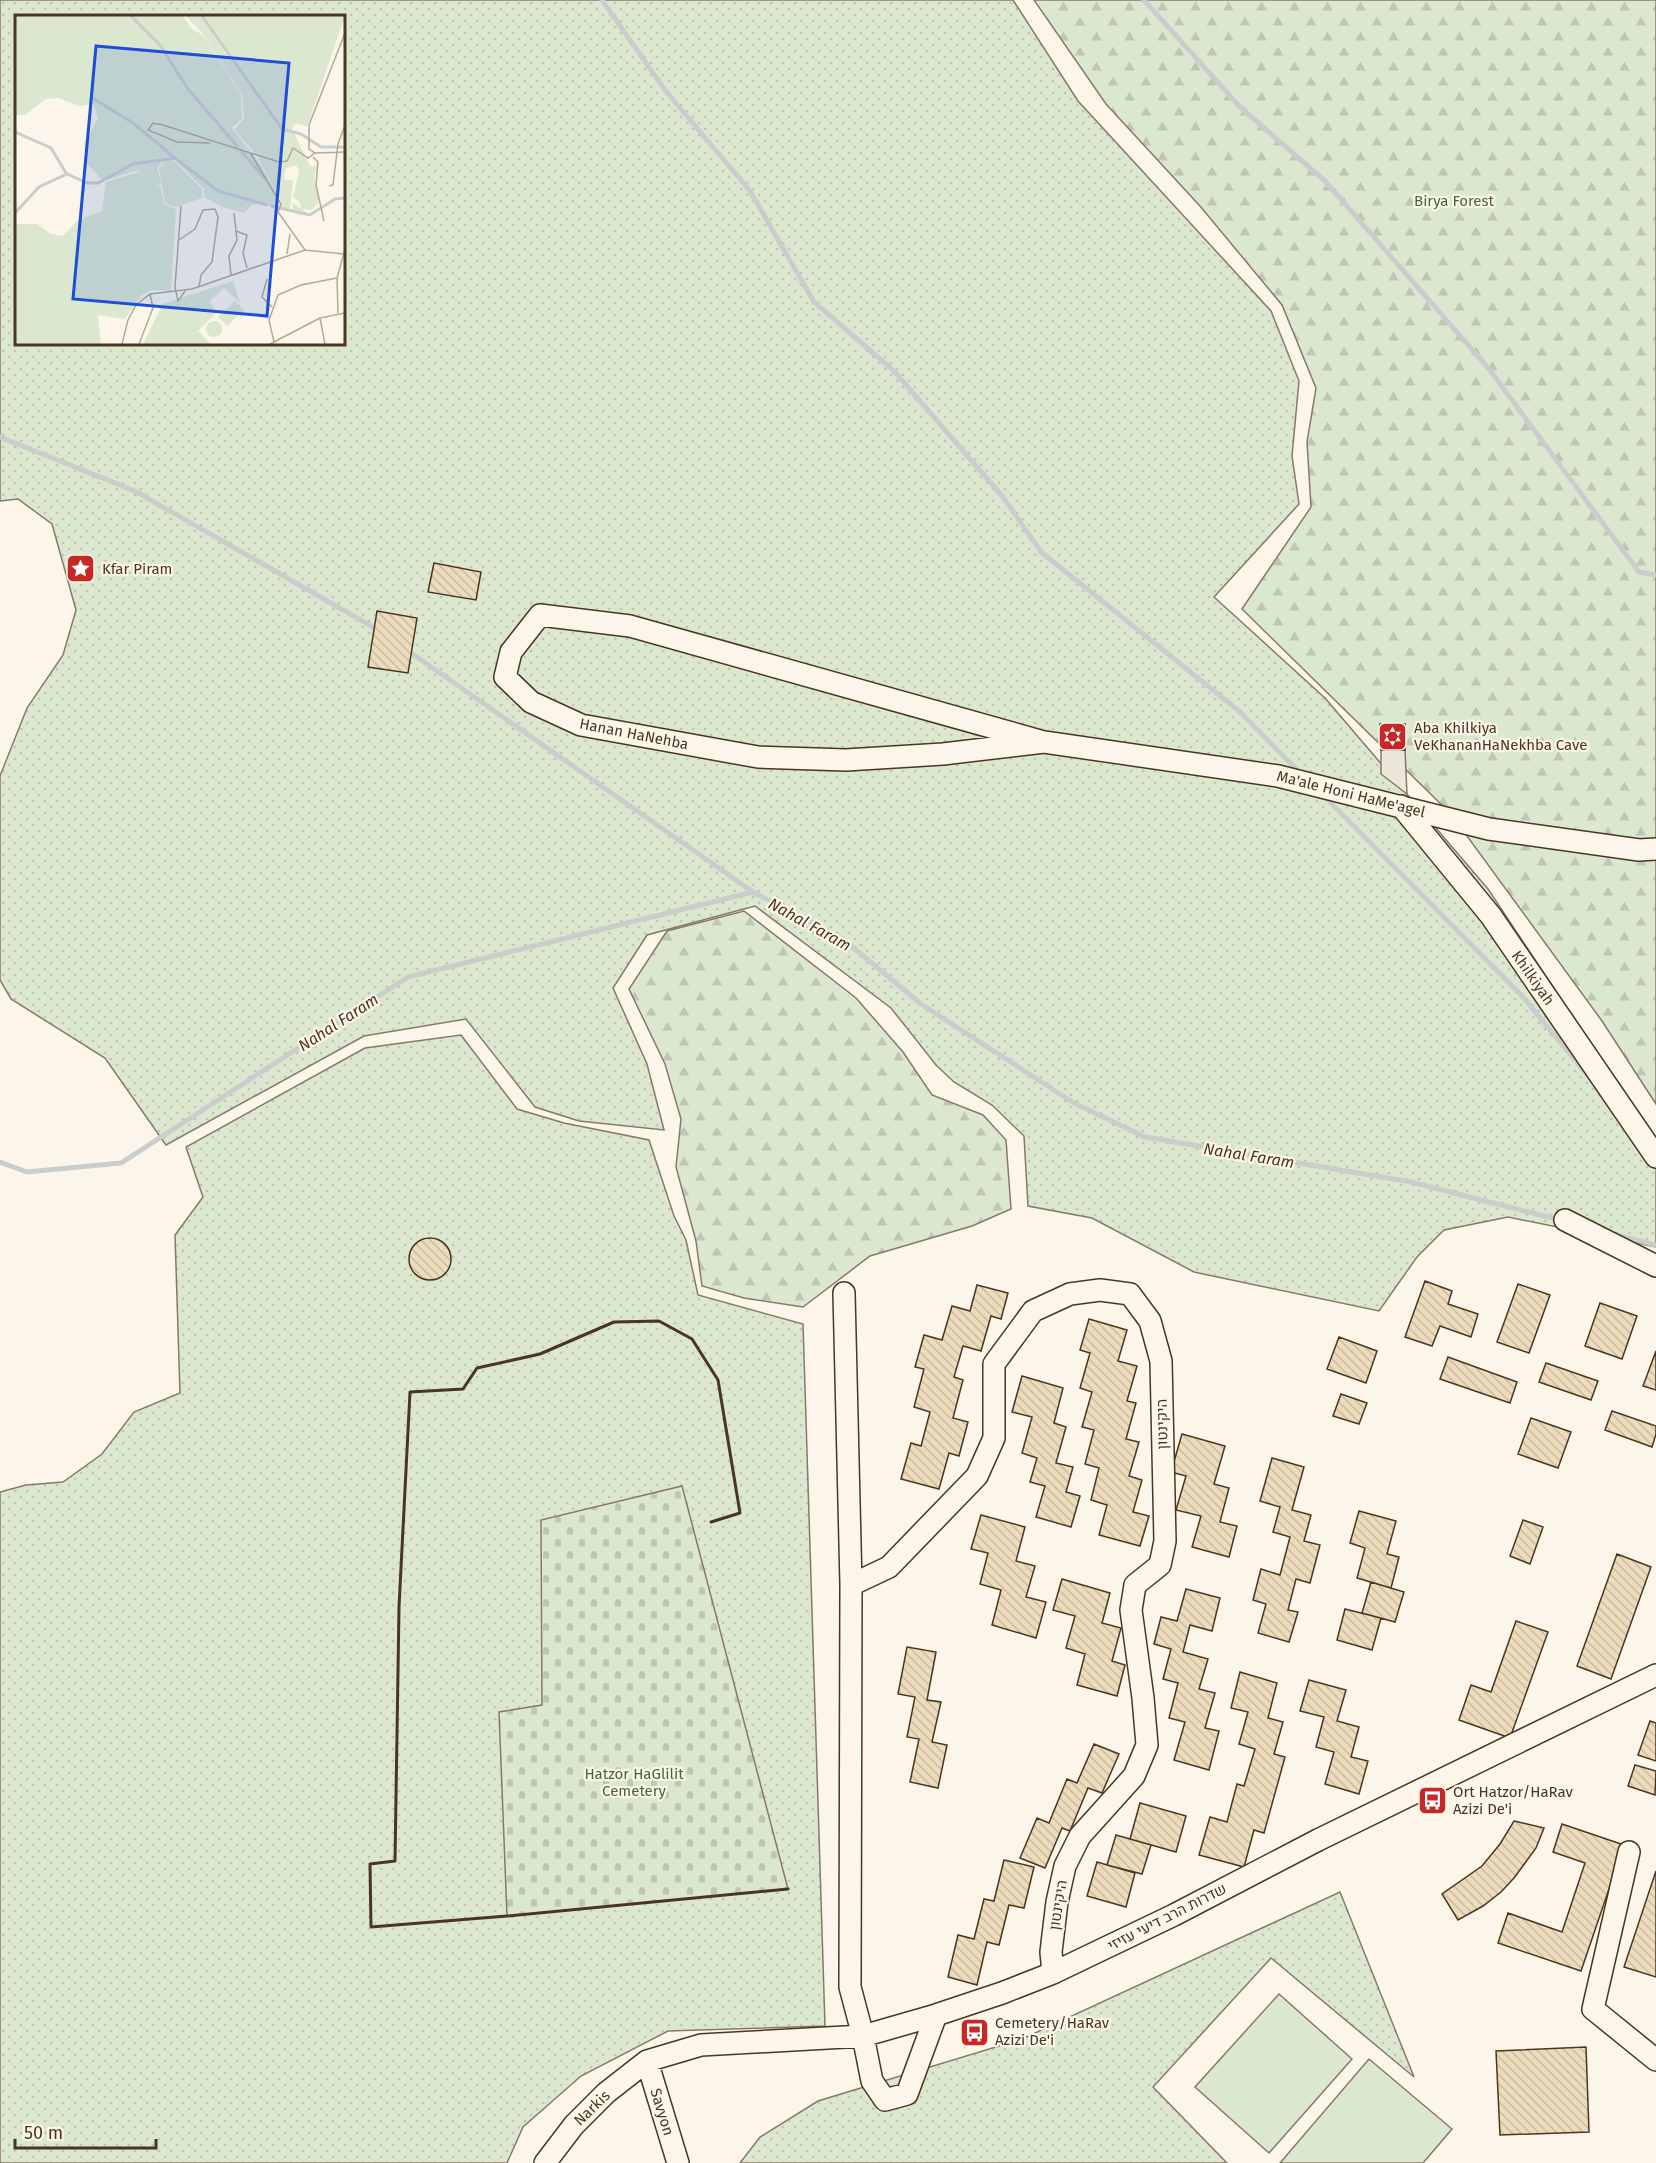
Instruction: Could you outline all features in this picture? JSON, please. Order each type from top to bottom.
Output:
[{"type":"street","name":"Hanan HaNehba","points":[[540,615],[630,626],[1044,742],[944,754],[846,760],[758,758],[581,725],[531,702],[505,677],[511,652],[540,615]]},
{"type":"street","name":"Ma'ale Honi HaMe'agel","points":[[1044,742],[1278,776],[1488,829],[1639,850],[1656,849]]},
{"type":"street","name":"Khilkiyah","points":[[1401,806],[1491,916],[1656,1156]]},
{"type":"street","points":[[1565,1220],[1656,1266]]},
{"type":"street","name":"היקינטון","points":[[851,1585],[889,1567],[977,1476],[994,1438],[994,1364],[1033,1311],[1070,1294],[1100,1290],[1130,1293],[1150,1320],[1161,1360],[1165,1541],[1160,1565],[1135,1585],[1131,1610],[1147,1745],[1134,1776],[1080,1836],[1065,1866],[1051,1952],[1053,1973]]},
{"type":"street","points":[[844,1293],[851,1585],[850,1987],[872,2081],[885,2100],[907,2094],[936,2015]]},
{"type":"street","name":"שדרות הרב דיעי עזיזי","points":[[647,2061],[701,2045],[863,2036],[936,2015],[1053,1973],[1411,1794],[1656,1675]]},
{"type":"street","points":[[1629,1852],[1593,2008],[1656,2060]]},
{"type":"street","name":"Narkis","points":[[545,2163],[574,2125],[606,2093],[647,2061]]},
{"type":"street","name":"Savyon","points":[[647,2061],[678,2163]]},
{"type":"green space","points":[[0,0],[1013,0],[1078,101],[1271,311],[1299,381],[1292,456],[1299,504],[1214,597],[1325,698],[1488,889],[1656,1141],[1656,1247],[1508,1217],[1444,1230],[1417,1257],[1379,1311],[1194,1272],[1092,1218],[1028,1206],[1024,1136],[992,1105],[954,1082],[936,1065],[891,1008],[755,906],[647,935],[613,988],[647,1064],[664,1130],[579,1121],[535,1107],[466,1019],[364,1036],[166,1145],[105,1058],[11,999],[0,980],[0,776],[27,708],[63,655],[76,610],[52,524],[18,499],[0,501]]},
{"type":"green space","name":"Birya Forest","points":[[1034,0],[1656,0],[1656,1104],[1602,1021],[1451,814],[1242,609],[1311,507],[1307,442],[1316,388],[1282,305],[1200,206],[1106,104]]},
{"type":"green space","points":[[744,911],[856,998],[903,1052],[932,1095],[983,1115],[1006,1140],[1011,1209],[972,1226],[870,1256],[803,1307],[744,1298],[702,1286],[696,1241],[676,1167],[681,1119],[665,1064],[629,989],[667,931]]},
{"type":"green space","points":[[461,1035],[517,1109],[564,1123],[649,1140],[674,1216],[686,1240],[698,1295],[803,1324],[825,2026],[668,2031],[581,2076],[523,2127],[507,2163],[0,2163],[0,1492],[26,1485],[63,1482],[102,1454],[134,1412],[180,1393],[175,1235],[203,1197],[186,1147],[365,1048]]},
{"type":"green space","name":"Hatzor HaGlilit Cemetery","points":[[682,1486],[788,1889],[507,1916],[499,1712],[542,1705],[541,1520]]},
{"type":"green space","points":[[1340,1892],[1414,2077],[1271,1958],[1153,2087],[1227,2163],[740,2163],[760,2137],[818,2101],[1022,2039]]},
{"type":"green space","points":[[1279,1994],[1352,2059],[1269,2153],[1195,2087]]},
{"type":"green space","points":[[1369,2059],[1452,2129],[1423,2163],[1280,2163]]},
{"type":"shaded area","points":[[1381,750],[1405,750],[1407,794],[1381,774]]},
{"type":"building","points":[[434,563],[481,572],[476,600],[428,592]]},
{"type":"building","points":[[377,611],[417,618],[408,673],[368,667]]},
{"type":"building","name":"Aba Khilkiya VeKhananHaNekhba Cave","points":[[1380,724],[1405,724],[1405,750],[1381,750]]},
{"type":"building","points":[[430,1238],[438,1239],[445,1244],[450,1251],[450,1267],[445,1274],[438,1279],[430,1280],[422,1279],[415,1274],[410,1267],[409,1259],[410,1251],[415,1244],[422,1239]]},
{"type":"building","points":[[1425,1281],[1452,1291],[1448,1304],[1478,1314],[1471,1337],[1440,1326],[1432,1346],[1405,1337]]},
{"type":"building","points":[[1518,1284],[1550,1295],[1529,1353],[1497,1342]]},
{"type":"building","points":[[977,1285],[1008,1293],[1001,1319],[991,1316],[981,1351],[963,1346],[954,1377],[963,1380],[953,1418],[968,1422],[959,1456],[949,1453],[939,1489],[901,1479],[911,1443],[921,1446],[930,1412],[914,1407],[924,1369],[915,1367],[924,1335],[942,1340],[952,1306],[970,1311]]},
{"type":"building","points":[[1600,1303],[1637,1316],[1622,1359],[1585,1346]]},
{"type":"building","points":[[1089,1319],[1127,1330],[1118,1361],[1137,1366],[1127,1401],[1136,1403],[1126,1439],[1139,1442],[1129,1476],[1142,1480],[1133,1512],[1149,1516],[1140,1546],[1099,1535],[1107,1505],[1091,1500],[1099,1468],[1085,1464],[1094,1430],[1082,1427],[1092,1392],[1080,1388],[1090,1353],[1080,1350]]},
{"type":"building","points":[[1339,1337],[1377,1351],[1366,1383],[1327,1369]]},
{"type":"building","points":[[1656,1351],[1656,1390],[1643,1386]]},
{"type":"building","points":[[1448,1357],[1517,1382],[1510,1403],[1440,1379]]},
{"type":"building","points":[[1546,1363],[1598,1381],[1591,1400],[1539,1382]]},
{"type":"building","points":[[1022,1376],[1063,1388],[1054,1423],[1066,1427],[1056,1463],[1073,1467],[1066,1492],[1080,1496],[1071,1527],[1036,1517],[1045,1486],[1030,1482],[1037,1458],[1022,1453],[1032,1417],[1012,1412]]},
{"type":"building","points":[[1341,1394],[1367,1403],[1359,1424],[1333,1416]]},
{"type":"building","points":[[1612,1411],[1656,1426],[1652,1447],[1605,1430]]},
{"type":"building","points":[[1531,1418],[1571,1432],[1558,1468],[1518,1454]]},
{"type":"building","points":[[1182,1434],[1225,1446],[1214,1484],[1229,1488],[1220,1522],[1237,1526],[1229,1557],[1192,1547],[1201,1516],[1176,1510],[1186,1476],[1171,1472]]},
{"type":"building","points":[[1272,1458],[1304,1467],[1292,1510],[1311,1515],[1304,1541],[1320,1545],[1310,1583],[1296,1579],[1288,1610],[1298,1612],[1289,1642],[1258,1633],[1266,1604],[1253,1600],[1261,1569],[1280,1575],[1290,1537],[1273,1532],[1280,1507],[1260,1501]]},
{"type":"building","points":[[1359,1511],[1396,1521],[1387,1554],[1399,1557],[1391,1588],[1357,1578],[1365,1548],[1350,1543]]},
{"type":"building","points":[[981,1515],[1025,1527],[1016,1561],[1035,1566],[1026,1597],[1046,1602],[1036,1638],[992,1625],[1001,1590],[980,1584],[988,1553],[971,1549]]},
{"type":"building","points":[[1523,1520],[1543,1527],[1530,1564],[1510,1556]]},
{"type":"building","points":[[1617,1554],[1651,1567],[1611,1679],[1577,1666]]},
{"type":"building","points":[[1062,1579],[1110,1593],[1102,1623],[1121,1628],[1112,1661],[1125,1665],[1117,1696],[1077,1685],[1085,1654],[1066,1648],[1075,1616],[1053,1610]]},
{"type":"building","points":[[1371,1582],[1404,1592],[1395,1622],[1362,1613]]},
{"type":"building","points":[[1186,1589],[1220,1598],[1212,1631],[1190,1625],[1183,1652],[1208,1659],[1199,1689],[1215,1693],[1205,1728],[1219,1731],[1209,1770],[1174,1760],[1185,1722],[1169,1718],[1178,1683],[1163,1679],[1171,1649],[1154,1644],[1161,1617],[1177,1621]]},
{"type":"building","points":[[1345,1609],[1381,1618],[1372,1650],[1337,1640]]},
{"type":"building","points":[[1516,1621],[1548,1632],[1510,1738],[1459,1720],[1471,1685],[1491,1692]]},
{"type":"building","points":[[907,1647],[936,1652],[927,1700],[941,1702],[932,1742],[947,1745],[938,1788],[910,1782],[919,1739],[907,1737],[915,1697],[898,1694]]},
{"type":"building","points":[[1240,1672],[1277,1683],[1268,1718],[1283,1722],[1274,1754],[1285,1757],[1264,1833],[1254,1830],[1244,1867],[1199,1855],[1210,1817],[1227,1822],[1237,1784],[1244,1786],[1255,1749],[1239,1744],[1248,1712],[1231,1708]]},
{"type":"building","points":[[1309,1680],[1346,1690],[1337,1721],[1359,1727],[1351,1757],[1368,1761],[1359,1794],[1325,1784],[1334,1752],[1316,1747],[1324,1717],[1300,1711]]},
{"type":"building","points":[[1650,1721],[1656,1723],[1656,1761],[1638,1755]]},
{"type":"building","points":[[1094,1744],[1119,1754],[1102,1793],[1088,1788],[1070,1831],[1062,1828],[1045,1868],[1020,1858],[1037,1818],[1049,1823],[1067,1779],[1077,1783]]},
{"type":"building","points":[[1635,1765],[1656,1771],[1655,1795],[1628,1786]]},
{"type":"building","points":[[1140,1803],[1186,1816],[1176,1852],[1130,1839]]},
{"type":"building","points":[[1514,1821],[1544,1828],[1536,1848],[1501,1892],[1483,1906],[1458,1920],[1442,1894],[1482,1866],[1500,1844]]},
{"type":"building","points":[[1562,1824],[1624,1845],[1581,1971],[1498,1943],[1508,1913],[1562,1932],[1585,1863],[1553,1852]]},
{"type":"building","points":[[1116,1835],[1151,1845],[1142,1874],[1107,1865]]},
{"type":"building","points":[[1004,1860],[1034,1867],[1024,1908],[1009,1905],[999,1945],[987,1942],[977,1985],[948,1977],[958,1935],[974,1939],[984,1899],[994,1901]]},
{"type":"building","points":[[1097,1862],[1135,1873],[1126,1907],[1087,1896]]},
{"type":"building","points":[[1656,1871],[1656,1977],[1624,1967]]},
{"type":"building","points":[[1586,2047],[1589,2132],[1500,2135],[1496,2051]]},
{"type":"waterway","points":[[602,0],[665,90],[750,191],[814,302],[894,371],[1003,497],[1041,552],[1239,711],[1301,774]]},
{"type":"waterway","points":[[1144,0],[1240,107],[1325,181],[1489,369],[1639,572],[1656,575]]},
{"type":"waterway","points":[[0,437],[135,491],[380,631]]},
{"type":"waterway","points":[[407,650],[753,892]]},
{"type":"waterway","points":[[1323,795],[1522,996],[1590,1078]]},
{"type":"waterway","name":"Nahal Faram","points":[[0,1162],[27,1172],[121,1163],[408,977],[753,892],[843,939],[921,1004],[1074,1103],[1145,1137],[1411,1182],[1560,1220]]},
{"type":"waterway","name":"Nahal Faram","points":[[1613,1234],[1656,1245]]},
{"type":"wall","points":[[711,1522],[740,1513],[718,1380],[692,1339],[659,1321],[614,1322],[540,1354],[477,1368],[463,1389],[410,1392],[399,1607],[395,1861],[370,1864],[371,1927],[788,1889]]},
{"type":"place","name":"Kfar Piram","points":[[81,569]]},
{"type":"place","name":"Aba Khilkiya VeKhananHaNekhba Cave","points":[[1393,737]]},
{"type":"place","name":"Ort Hatzor/HaRav Azizi De'i","points":[[1432,1801]]},
{"type":"place","name":"Cemetery/HaRav Azizi De'i","points":[[974,2032]]}]
